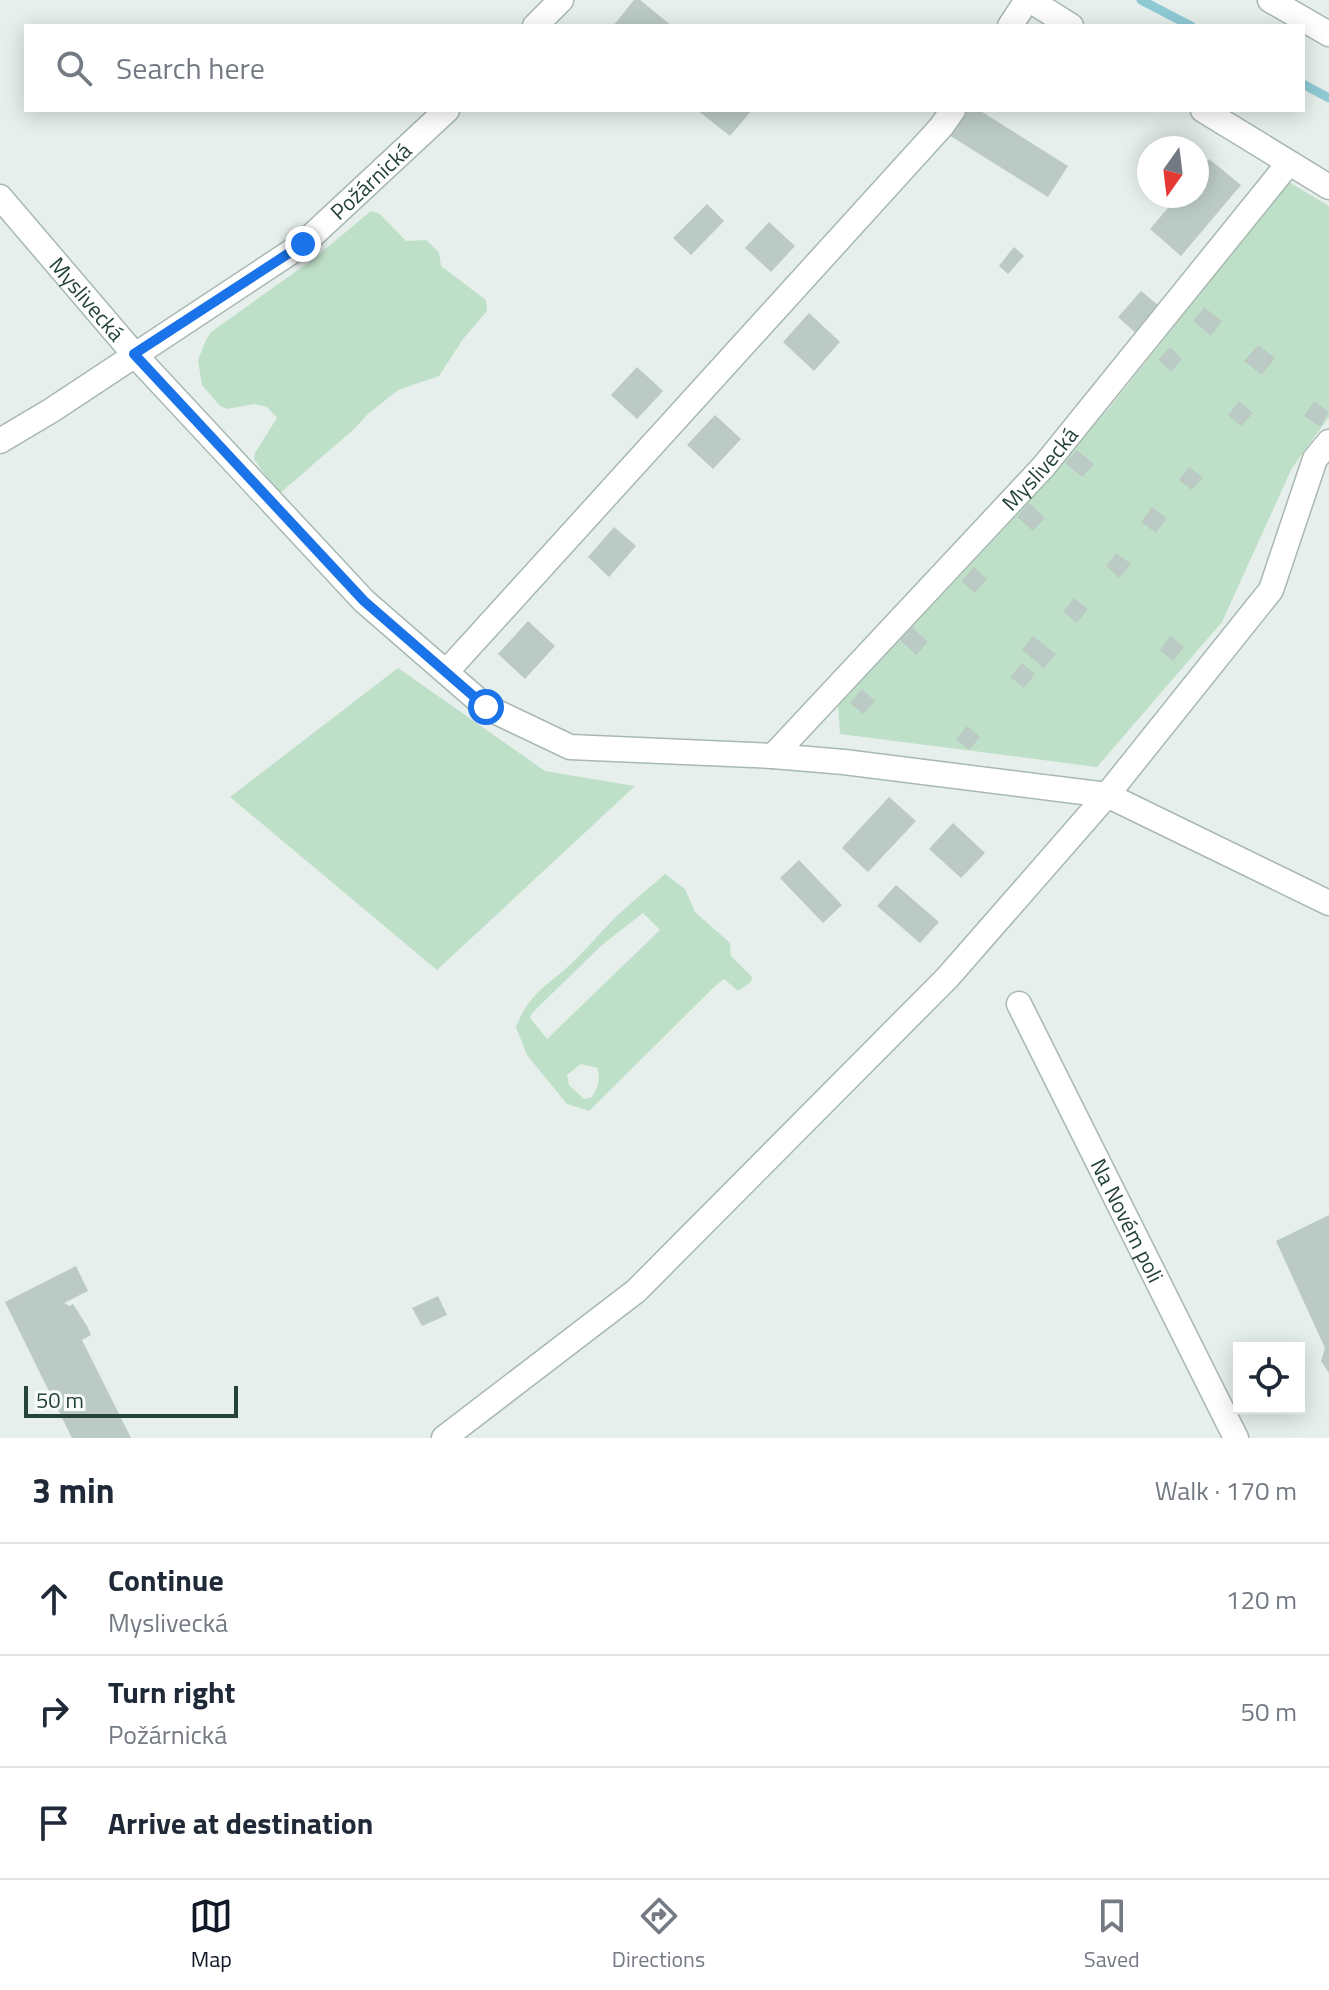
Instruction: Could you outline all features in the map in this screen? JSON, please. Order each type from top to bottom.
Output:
[{"type":"street","points":[[537,24],[561,0]]},
{"type":"street","points":[[1011,24],[1028,0],[1068,24]]},
{"type":"street","points":[[1270,0],[1329,34]]},
{"type":"street","name":"Požárnická","points":[[0,441],[303,244],[445,112]]},
{"type":"street","points":[[447,671],[920,151],[951,112]]},
{"type":"street","points":[[1206,112],[1329,187]]},
{"type":"street","name":"Myslivecká","points":[[773,756],[1044,466],[1288,164]]},
{"type":"street","name":"Myslivecká","points":[[0,197],[134,354],[364,601],[486,707],[570,747],[844,762],[1107,795],[1329,903]]},
{"type":"street","points":[[444,1438],[636,1291],[948,977],[1107,795],[1271,590],[1315,459],[1329,442]]},
{"type":"street","name":"Na Novém poli","points":[[1019,1004],[1236,1438]]},
{"type":"green space","points":[[1289,182],[1329,206],[1329,417],[1292,468],[1222,622],[1097,767],[840,734],[838,704],[1110,407]]},
{"type":"green space","points":[[371,211],[380,214],[406,241],[426,240],[439,252],[441,266],[486,300],[487,311],[463,339],[439,376],[398,390],[279,494],[254,459],[277,418],[267,407],[255,404],[227,409],[220,406],[202,385],[198,360],[211,332],[312,260]]},
{"type":"green space","points":[[398,668],[545,771],[635,786],[437,970],[230,797]]},
{"type":"green space","points":[[665,874],[685,889],[695,912],[730,943],[731,956],[752,977],[751,982],[738,991],[724,979],[589,1111],[567,1104],[527,1055],[516,1027],[534,997],[621,912]],"holes":[[[643,913],[660,930],[547,1039],[530,1018],[532,1013],[602,945]],[[581,1064],[597,1068],[599,1076],[592,1097],[584,1099],[569,1085],[567,1075]]]},
{"type":"building","points":[[634,0],[640,0],[670,24],[615,24]]},
{"type":"building","points":[[700,112],[750,112],[730,136]]},
{"type":"building","points":[[965,112],[982,112],[1068,166],[1048,197],[949,135]]},
{"type":"building","points":[[1209,159],[1241,185],[1181,256],[1150,229],[1168,208],[1209,208]]},
{"type":"building","points":[[707,204],[724,221],[691,255],[673,238]]},
{"type":"building","points":[[769,222],[795,246],[771,272],[745,248]]},
{"type":"building","points":[[1014,247],[1024,256],[1008,274],[999,266]]},
{"type":"building","points":[[1141,291],[1159,306],[1136,333],[1118,317]]},
{"type":"building","points":[[1204,307],[1222,321],[1211,336],[1193,321]]},
{"type":"building","points":[[809,313],[840,342],[814,371],[783,342]]},
{"type":"building","points":[[1258,345],[1275,358],[1262,375],[1244,361]]},
{"type":"building","points":[[1170,347],[1182,359],[1171,372],[1158,360]]},
{"type":"building","points":[[637,367],[663,391],[637,419],[611,395]]},
{"type":"building","points":[[1239,401],[1253,413],[1241,426],[1228,415]]},
{"type":"building","points":[[1314,401],[1329,412],[1320,427],[1304,416]]},
{"type":"building","points":[[715,415],[741,439],[713,469],[687,445]]},
{"type":"building","points":[[1077,450],[1094,464],[1082,477],[1065,463]]},
{"type":"building","points":[[1189,467],[1203,478],[1192,490],[1179,480]]},
{"type":"building","points":[[1029,503],[1045,518],[1033,531],[1017,517]]},
{"type":"building","points":[[1152,507],[1167,518],[1156,533],[1141,522]]},
{"type":"building","points":[[614,527],[636,546],[609,577],[588,557]]},
{"type":"building","points":[[1116,553],[1131,564],[1119,578],[1106,566]]},
{"type":"building","points":[[974,567],[987,579],[975,593],[961,581]]},
{"type":"building","points":[[1074,598],[1088,609],[1077,623],[1063,612]]},
{"type":"building","points":[[528,621],[555,646],[525,679],[498,654]]},
{"type":"building","points":[[912,627],[928,642],[916,655],[900,640]]},
{"type":"building","points":[[1033,636],[1056,654],[1044,668],[1022,650]]},
{"type":"building","points":[[1170,636],[1184,647],[1173,661],[1160,650]]},
{"type":"building","points":[[1022,663],[1035,674],[1024,688],[1010,677]]},
{"type":"building","points":[[862,689],[875,701],[863,714],[850,703]]},
{"type":"building","points":[[967,726],[980,737],[969,750],[956,739]]},
{"type":"building","points":[[889,797],[916,821],[868,872],[842,848]]},
{"type":"building","points":[[953,823],[985,853],[961,878],[929,849]]},
{"type":"building","points":[[799,860],[842,905],[823,923],[780,878]]},
{"type":"building","points":[[896,885],[939,922],[920,943],[877,906]]},
{"type":"building","points":[[1329,1215],[1329,1373],[1321,1361],[1325,1348],[1276,1241]]},
{"type":"building","points":[[76,1266],[88,1291],[64,1303],[73,1304],[87,1326],[91,1335],[82,1340],[131,1438],[72,1438],[5,1302]]},
{"type":"building","points":[[438,1296],[447,1315],[422,1326],[412,1308]]},
{"type":"waterway","points":[[1141,0],[1187,24]]},
{"type":"waterway","points":[[1305,85],[1329,98]]},
{"type":"route","points":[[303,244],[134,354],[364,601],[486,707]]}]
